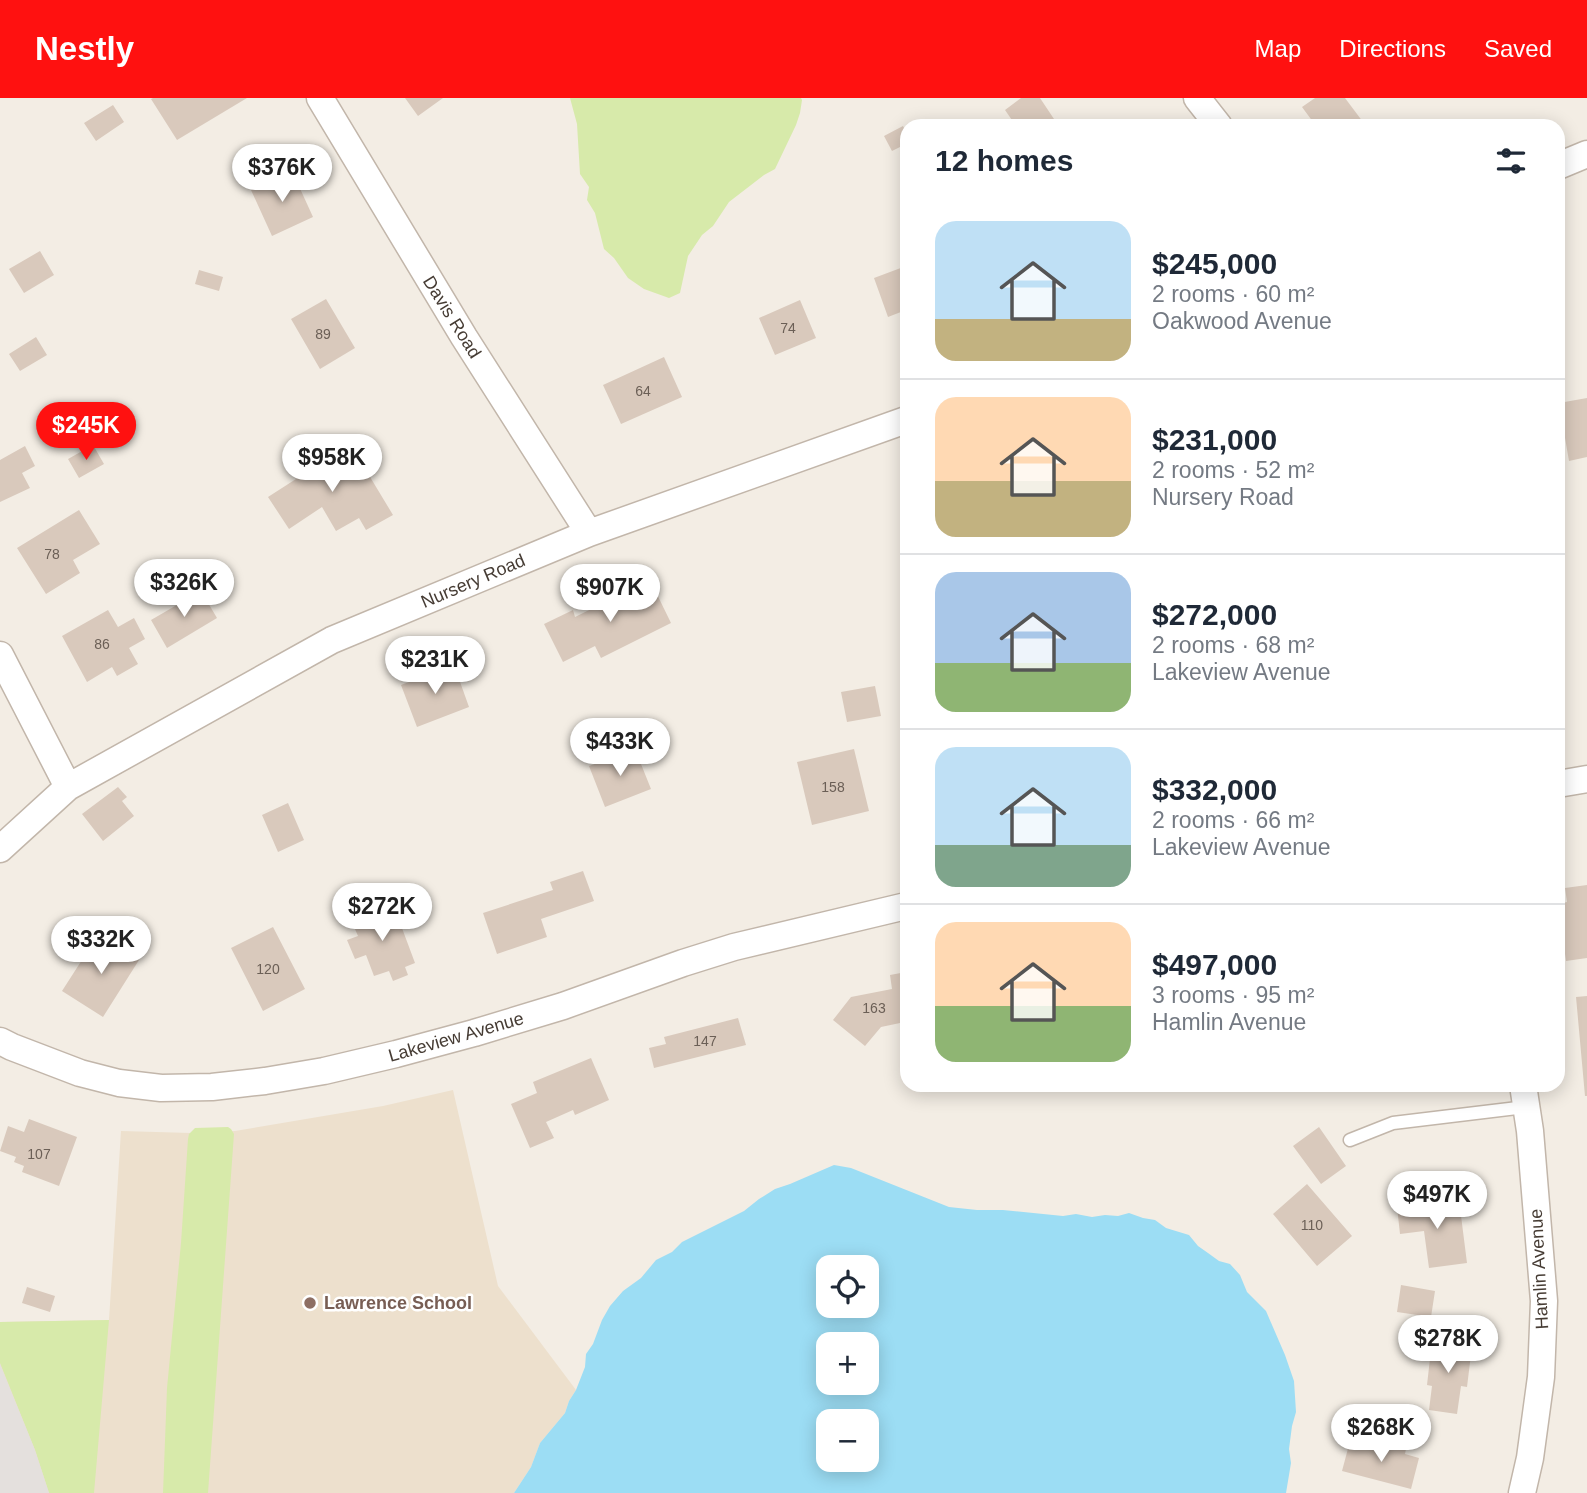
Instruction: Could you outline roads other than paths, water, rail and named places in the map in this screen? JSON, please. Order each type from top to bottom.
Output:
[{"type":"street","name":"Davis Road","points":[[320,98],[464,337],[589,533]]},
{"type":"street","points":[[1197,98],[1214,119]]},
{"type":"street","points":[[1565,163],[1587,154]]},
{"type":"street","name":"Nursery Road","points":[[0,849],[68,787],[332,640],[589,533],[900,422]]},
{"type":"street","points":[[0,656],[68,787]]},
{"type":"street","points":[[1565,783],[1587,779]]},
{"type":"street","name":"Lakeview Avenue","points":[[0,1041],[80,1073],[120,1083],[161,1088],[212,1087],[265,1081],[324,1071],[409,1051],[563,1006],[734,947],[900,907]]},
{"type":"street","name":"Hamlin Avenue","points":[[1522,1493],[1531,1458],[1541,1377],[1544,1301],[1525,1096]]},
{"type":"lane","points":[[1350,1140],[1393,1123],[1525,1096]]},
{"type":"water","points":[[834,1165],[851,1168],[949,1207],[1092,1217],[1129,1213],[1155,1220],[1166,1228],[1189,1235],[1198,1246],[1219,1261],[1230,1264],[1240,1275],[1247,1292],[1266,1311],[1285,1355],[1294,1381],[1296,1412],[1289,1449],[1291,1463],[1286,1493],[514,1493],[531,1467],[540,1443],[565,1413],[585,1367],[586,1354],[610,1306],[623,1291],[641,1278],[656,1260],[672,1252],[682,1242],[744,1211],[775,1189]]},
{"type":"place","name":"Lawrence School","points":[[310,1303]]}]
